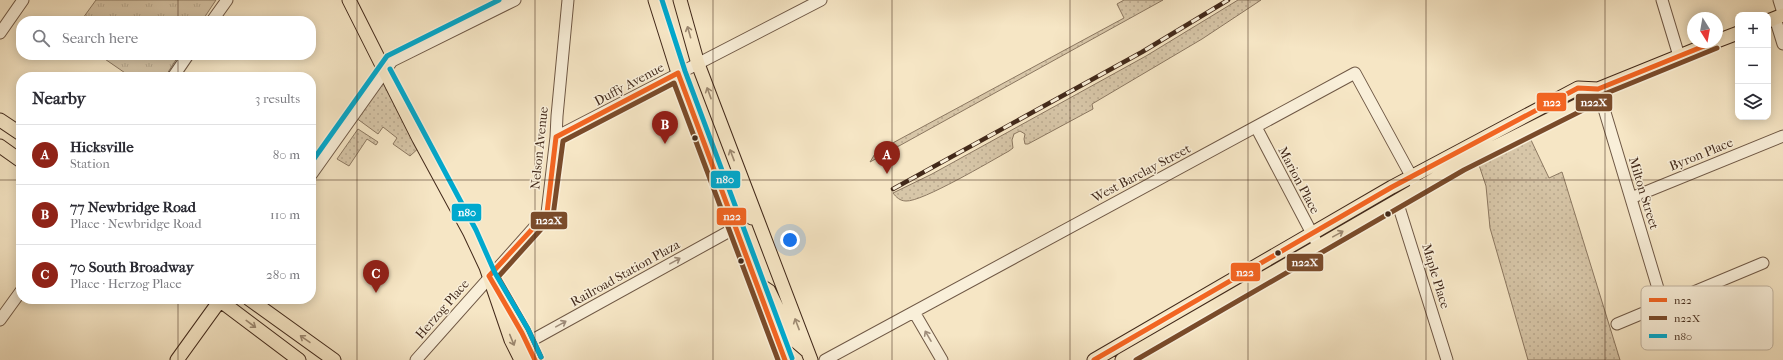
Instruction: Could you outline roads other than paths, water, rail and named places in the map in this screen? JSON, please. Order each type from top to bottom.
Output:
[{"type":"main road","points":[[349,0],[384,72],[470,233],[489,276],[511,340],[521,360]]},
{"type":"main road","points":[[655,0],[678,74],[737,227],[785,360]]},
{"type":"main road","points":[[680,0],[698,64],[809,356]]},
{"type":"main road","points":[[1723,39],[1735,34]]},
{"type":"main road","points":[[1094,360],[1214,292],[1315,240],[1397,201],[1461,164],[1586,101],[1598,89],[1700,48]]},
{"type":"main road","points":[[1122,360],[1194,319],[1411,177],[1578,88],[1598,89]]},
{"type":"main road","points":[[1531,129],[1533,112]]},
{"type":"main road","points":[[0,120],[16,131]]},
{"type":"main road","points":[[0,146],[16,157]]},
{"type":"main road","points":[[717,174],[728,180],[740,203],[751,218],[756,217]]},
{"type":"main road","points":[[489,276],[535,360]]},
{"type":"main road","points":[[757,283],[769,291],[792,338],[809,356]]},
{"type":"main road","points":[[1194,319],[1194,310],[1212,298],[1214,292]]},
{"type":"main road","points":[[177,360],[216,304]]},
{"type":"main road","points":[[226,304],[299,360]]},
{"type":"main road","points":[[256,304],[334,360]]},
{"type":"street","points":[[0,33],[23,0]]},
{"type":"street","points":[[216,16],[227,0]]},
{"type":"street","name":"Nelson Avenue","points":[[489,276],[547,213],[556,137],[568,0]]},
{"type":"street","name":"Duffy Avenue","points":[[556,137],[821,0]]},
{"type":"street","points":[[1662,0],[1679,56]]},
{"type":"street","points":[[1779,0],[1777,17],[1783,44]]},
{"type":"street","points":[[316,168],[392,61],[508,1]]},
{"type":"street","points":[[176,72],[185,60]]},
{"type":"street","name":"West Barclay Street","points":[[825,360],[1355,73],[1418,189]]},
{"type":"street","name":"Milton Street","points":[[1598,89],[1657,286]]},
{"type":"street","name":"Marion Place","points":[[1256,127],[1315,240]]},
{"type":"street","name":"Byron Place","points":[[1631,198],[1783,136]]},
{"type":"street","name":"Maple Place","points":[[1397,201],[1447,360]]},
{"type":"street","name":"Railroad Station Plaza","points":[[524,338],[737,227]]},
{"type":"street","points":[[1708,286],[1763,263]]},
{"type":"street","name":"Herzog Place","points":[[416,360],[489,276]]},
{"type":"street","points":[[0,320],[16,298]]},
{"type":"street","points":[[914,312],[942,360]]},
{"type":"street","points":[[1617,324],[1641,314]]},
{"type":"railway","points":[[893,189],[1142,52],[1228,0]]},
{"type":"place","name":"77 Newbridge Road","points":[[665,144]]},
{"type":"place","name":"Hicksville","points":[[887,174]]},
{"type":"place","name":"70 South Broadway","points":[[376,293]]}]
